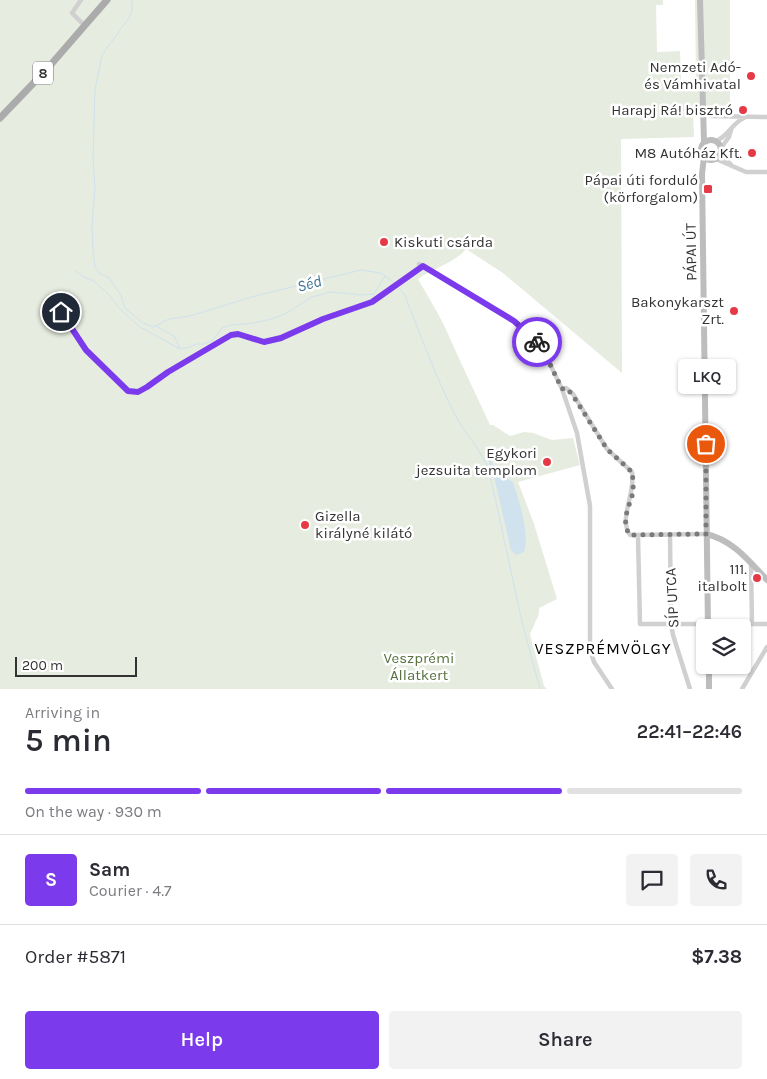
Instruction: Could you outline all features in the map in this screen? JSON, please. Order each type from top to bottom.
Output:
[{"type":"main road","name":"8","points":[[0,118],[85,26],[106,0]]},
{"type":"main road","points":[[700,0],[704,142],[714,140]]},
{"type":"main road","points":[[702,114],[714,140],[717,155],[704,157]]},
{"type":"main road","name":"PÁPAI ÚT","points":[[704,142],[701,150],[704,157],[702,181],[708,619]]},
{"type":"main road","name":"PÁPAI ÚT","points":[[702,181],[707,166],[717,155]]},
{"type":"main road","points":[[706,534],[728,543],[751,562],[767,580]]},
{"type":"main road","points":[[709,674],[709,689]]},
{"type":"street","points":[[81,0],[70,12],[85,26]]},
{"type":"street","points":[[711,116],[767,117]]},
{"type":"street","points":[[714,140],[725,136],[738,121],[745,117]]},
{"type":"street","points":[[732,129],[717,155],[733,168],[746,172],[767,172]]},
{"type":"street","points":[[56,306],[80,342],[92,355],[128,391],[138,392],[188,359],[231,335],[238,334],[264,342],[281,338],[323,319],[372,302],[421,265],[514,321],[540,347],[562,389],[575,426],[589,497],[590,650],[594,662],[612,689]]},
{"type":"street","points":[[562,389],[566,388],[572,394],[607,449],[632,472],[632,492],[626,512],[626,524],[630,535],[706,534]]},
{"type":"street","name":"SÍP UTCA","points":[[670,535],[671,624],[690,689]]},
{"type":"street","points":[[638,536],[640,624],[696,625]]},
{"type":"street","points":[[751,562],[752,624],[767,624]]},
{"type":"street","points":[[742,689],[767,647]]},
{"type":"green space","name":"Veszprémi Állatkert","points":[[0,0],[663,0],[663,5],[656,5],[657,52],[680,51],[681,82],[696,82],[695,0],[730,0],[730,110],[693,114],[694,137],[621,139],[622,373],[503,273],[466,249],[450,262],[418,279],[445,327],[490,425],[510,436],[524,432],[533,433],[552,440],[573,438],[580,465],[518,482],[534,524],[557,599],[539,608],[539,614],[530,634],[544,686],[547,689],[0,689]]},
{"type":"water","points":[[487,457],[490,457],[498,478],[504,477],[513,482],[518,498],[526,536],[524,552],[516,555],[511,550],[495,481]]},
{"type":"waterway","name":"Séd","points":[[132,0],[132,12],[129,18],[102,55],[95,90],[93,159],[95,188],[92,225],[95,267],[99,273],[109,278],[121,296],[125,308],[143,323],[153,327],[169,319],[190,316],[255,296],[361,270],[381,273],[396,284]]},
{"type":"waterway","points":[[75,271],[94,281],[140,327],[180,349],[213,340],[222,328],[231,325],[254,323],[285,314],[312,297],[330,292],[362,295],[374,294],[385,276]]},
{"type":"waterway","name":"Séd","points":[[398,287],[404,294],[446,397],[489,470],[522,622],[540,689]]},
{"type":"waterway","points":[[156,326],[174,336],[180,348]]},
{"type":"way so far","points":[[537,342],[562,389],[566,388],[569,390],[607,449],[632,472],[632,496],[626,512],[626,524],[630,535],[706,534],[706,444]]},
{"type":"place","name":"Nemzeti Adó- és Vámhivatal","points":[[751,76]]},
{"type":"place","name":"Harapj Rá! bisztró","points":[[743,110]]},
{"type":"place","name":"M8 Autóház Kft.","points":[[752,153]]},
{"type":"place","name":"Pápai úti forduló (körforgalom)","points":[[708,189]]},
{"type":"place","name":"Kiskuti csárda","points":[[384,242]]},
{"type":"place","name":"Bakonykarszt Zrt.","points":[[734,311]]},
{"type":"place","name":"LKQ","points":[[706,444]]},
{"type":"place","name":"Egykori jezsuita templom","points":[[547,462]]},
{"type":"place","name":"Gizella királyné kilátó","points":[[305,525]]},
{"type":"place","name":"111. italbolt","points":[[757,578]]},
{"type":"district","name":"VESZPRÉMVÖLGY","points":[[603,648]]},
{"type":"route","points":[[61,312],[86,350],[121,385],[128,391],[134,392],[147,387],[188,359],[231,335],[238,334],[264,342],[281,338],[323,319],[372,302],[423,266],[514,321],[537,342]]}]
